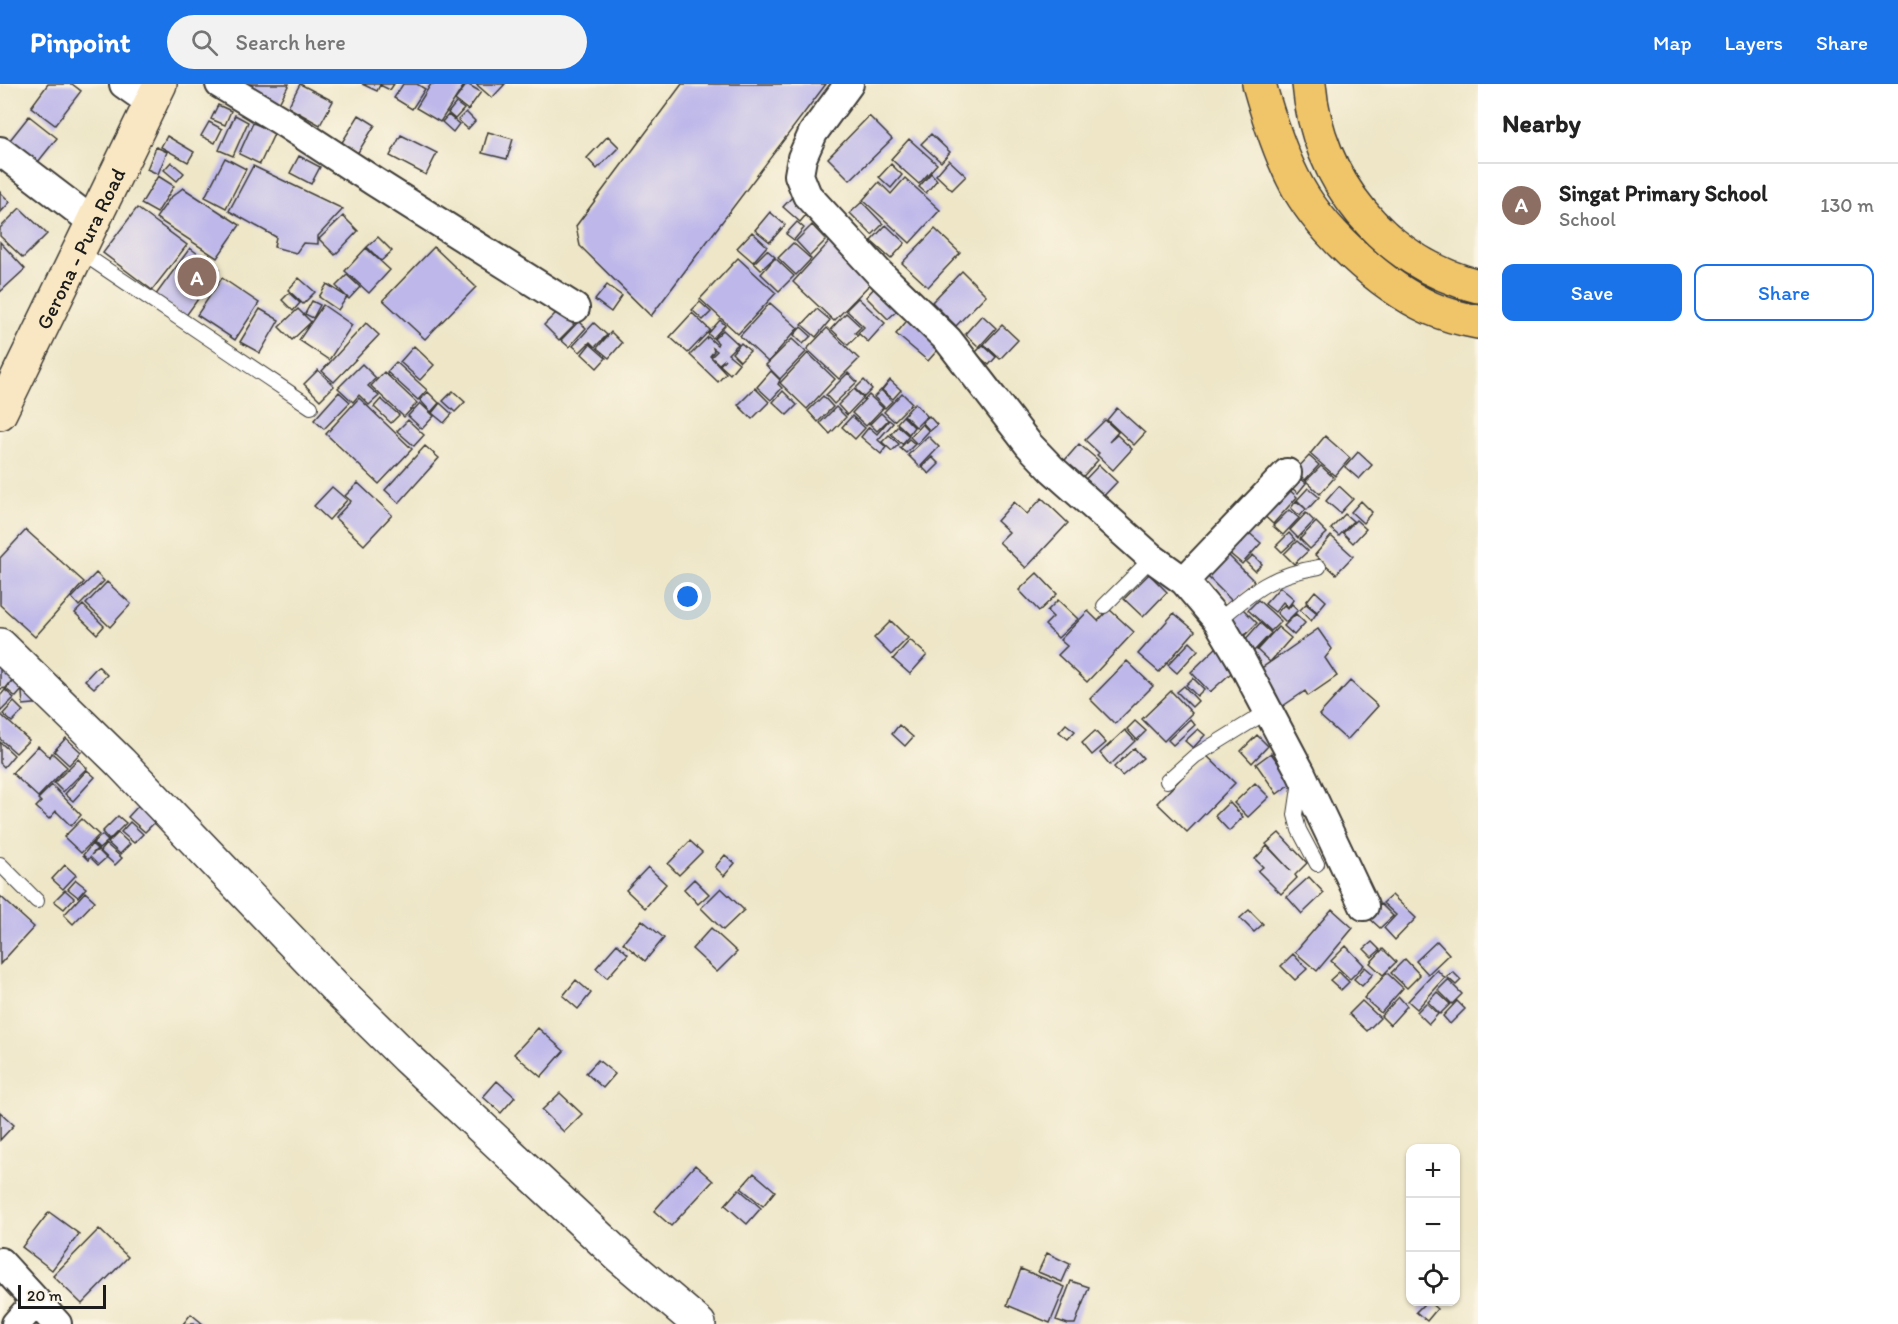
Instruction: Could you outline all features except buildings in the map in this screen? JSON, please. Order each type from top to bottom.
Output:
[{"type":"highway","points":[[1259,84],[1279,147],[1293,180],[1311,209],[1344,245],[1383,280],[1415,300],[1454,318],[1478,322]]},
{"type":"highway","points":[[1309,84],[1313,118],[1330,165],[1343,190],[1358,209],[1402,250],[1446,275],[1478,286]]},
{"type":"main road","name":"Gerona - Pura Road","points":[[0,413],[155,93]]},
{"type":"street","points":[[124,84],[155,93]]},
{"type":"street","points":[[220,84],[575,308]]},
{"type":"street","points":[[849,84],[813,133],[802,158],[799,175],[807,195],[880,274],[948,340],[1029,445],[1092,506],[1152,558],[1184,581],[1218,621],[1301,773],[1364,906]]},
{"type":"street","points":[[0,150],[93,222]]},
{"type":"street","points":[[1184,581],[1287,473]]},
{"type":"street","points":[[0,645],[120,762],[334,986],[406,1057],[619,1256],[699,1324]]},
{"type":"street","points":[[0,1262],[57,1324]]},
{"type":"street","points":[[16,1324],[36,1301]]},
{"type":"lane","points":[[79,251],[311,407]]},
{"type":"lane","points":[[1104,606],[1152,558]]},
{"type":"lane","points":[[1218,621],[1250,593],[1272,580],[1294,571],[1319,567]]},
{"type":"lane","points":[[1167,781],[1195,756],[1268,711]]},
{"type":"lane","points":[[1301,773],[1295,815],[1299,830],[1317,864]]},
{"type":"lane","points":[[0,864],[37,901]]},
{"type":"place","name":"Singat Primary School","points":[[197,277]]}]
